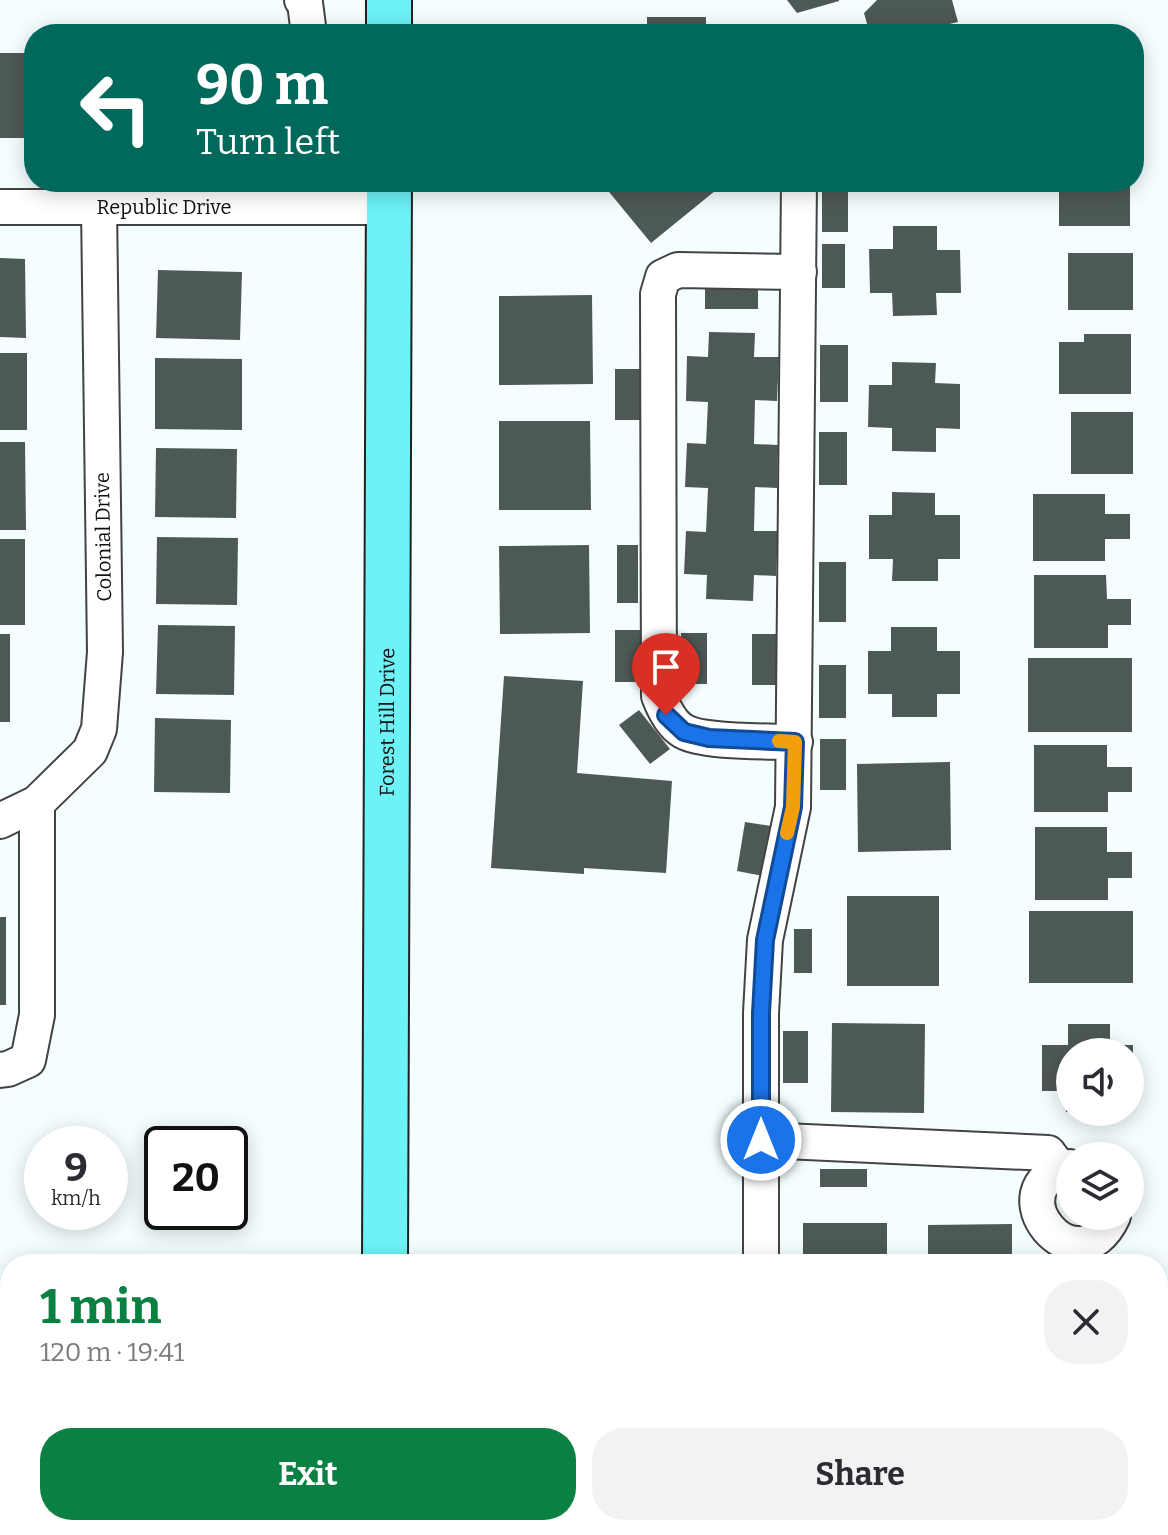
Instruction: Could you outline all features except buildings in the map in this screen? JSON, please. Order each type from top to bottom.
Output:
[{"type":"main road","points":[[389,0],[389,24]]},
{"type":"main road","name":"Forest Hill Drive","points":[[385,1254],[389,194]]},
{"type":"street","points":[[302,0],[308,24]]},
{"type":"street","points":[[761,1254],[761,1013],[765,940],[793,807],[799,192]]},
{"type":"street","points":[[317,199],[389,194]]},
{"type":"street","name":"Republic Drive","points":[[0,207],[99,207],[317,199]]},
{"type":"street","name":"Colonial Drive","points":[[0,821],[37,803],[90,751],[99,729],[105,652],[99,207]]},
{"type":"street","points":[[795,742],[709,738],[684,732],[666,715],[659,696],[658,294],[663,277],[678,270],[799,272]]},
{"type":"street","points":[[0,1070],[28,1060],[37,1015],[37,803]]},
{"type":"street","points":[[761,1140],[1048,1153],[1056,1160]]},
{"type":"street","points":[[1056,1173],[1041,1187],[1037,1199],[1042,1224],[1061,1240],[1073,1243],[1086,1242],[1106,1230]]},
{"type":"slow traffic","points":[[779,741],[795,742],[793,807],[787,833]]},
{"type":"route","points":[[666,715],[684,732],[709,738],[795,742],[793,807],[765,940],[761,1013],[761,1140]]}]
